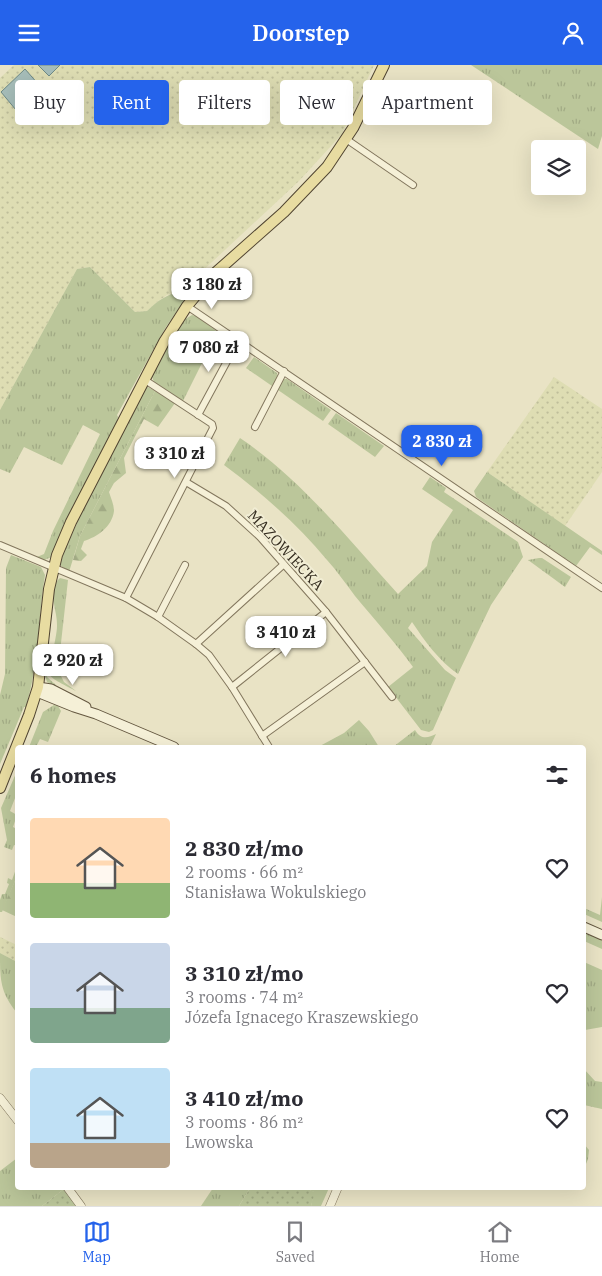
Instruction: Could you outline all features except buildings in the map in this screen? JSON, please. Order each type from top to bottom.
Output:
[{"type":"main road","points":[[16,745],[37,689],[48,594],[53,568],[62,543],[164,342],[187,306],[220,268],[302,195],[327,167],[346,139],[384,65]]},
{"type":"main road","points":[[37,689],[74,707],[96,714],[169,745]]},
{"type":"main road","points":[[0,788],[15,748]]},
{"type":"main road","points":[[586,928],[602,935]]},
{"type":"street","points":[[346,139],[413,185]]},
{"type":"street","points":[[187,306],[602,588]]},
{"type":"street","points":[[198,415],[238,341]]},
{"type":"street","points":[[255,427],[284,371]]},
{"type":"street","points":[[126,598],[213,428],[212,424],[145,380]]},
{"type":"street","name":"MAZOWIECKA","points":[[186,481],[226,506],[260,537],[326,612],[392,697]]},
{"type":"street","points":[[0,545],[126,598],[158,617],[196,644],[208,655],[232,687],[268,745]]},
{"type":"street","points":[[158,617],[185,565]]},
{"type":"street","points":[[196,644],[283,565]]},
{"type":"street","points":[[232,687],[326,612]]},
{"type":"street","points":[[262,736],[365,662]]},
{"type":"street","points":[[0,1098],[15,1117]]},
{"type":"street","points":[[69,1190],[81,1206]]},
{"type":"street","points":[[330,1206],[337,1190]]},
{"type":"green space","points":[[14,65],[38,65],[49,76],[60,65],[374,65],[367,80],[363,80],[363,89],[353,110],[353,80],[280,80],[280,125],[346,125],[342,134],[299,181],[182,290],[167,295],[147,311],[135,312],[90,267],[77,269],[0,410],[0,78]]},
{"type":"green space","points":[[471,65],[602,65],[602,136],[598,149]]},
{"type":"green space","points":[[90,267],[135,312],[147,311],[163,298],[182,290],[188,295],[166,327],[117,415],[116,425],[52,557],[44,560],[37,557],[44,554],[53,531],[100,434],[83,425],[62,465],[24,447],[10,473],[0,469],[0,410],[77,269]]},
{"type":"green space","points":[[192,315],[230,341],[231,347],[227,355],[211,345],[183,401],[154,382],[152,377],[182,321]]},
{"type":"green space","points":[[254,357],[277,373],[278,377],[272,386],[246,368]]},
{"type":"green space","points":[[554,377],[602,409],[602,472],[565,526],[487,472]]},
{"type":"green space","points":[[283,379],[287,379],[331,410],[323,421],[278,390]]},
{"type":"green space","points":[[148,387],[155,391],[80,536],[69,572],[60,565],[63,554],[80,516]]},
{"type":"green space","points":[[155,391],[175,403],[158,427],[144,419],[124,458],[126,473],[114,483],[109,492],[113,504],[113,517],[103,531],[84,541],[81,549],[87,555],[81,561],[73,560],[80,536]]},
{"type":"green space","points":[[336,413],[384,446],[375,457],[328,424]]},
{"type":"green space","points":[[240,438],[284,472],[304,491],[398,594],[427,566],[432,542],[453,510],[422,489],[430,477],[446,488],[444,492],[518,542],[523,557],[491,605],[458,674],[438,657],[412,622],[408,628],[445,670],[456,678],[433,730],[429,732],[421,730],[388,687],[413,667],[399,649],[331,564],[304,534],[265,498],[224,465]]},
{"type":"green space","points":[[487,472],[602,551],[602,555],[590,547],[576,566],[476,497],[474,491]]},
{"type":"green space","points":[[11,555],[41,567],[45,575],[36,658],[30,691],[26,707],[24,707],[0,764],[0,695],[5,674],[6,568]]},
{"type":"green space","points":[[542,558],[571,577],[565,587],[528,560]]},
{"type":"green space","points":[[60,578],[68,580],[58,670],[64,682],[76,691],[50,675],[57,626],[53,595],[56,583]]},
{"type":"green space","points":[[50,640],[47,677],[56,687],[47,682],[45,675]]},
{"type":"green space","points":[[54,705],[58,706],[61,711],[48,742],[40,739],[37,745],[30,745],[43,712]]},
{"type":"green space","points":[[359,720],[378,745],[322,745],[344,733]]},
{"type":"green space","points":[[415,730],[422,737],[436,734],[431,745],[396,745]]},
{"type":"green space","points":[[337,737],[344,745],[327,745]]},
{"type":"green space","points":[[15,776],[15,798],[10,811],[15,814],[13,827],[15,828],[15,845],[12,850],[4,847],[7,840],[1,808]]},
{"type":"green space","points":[[15,872],[15,881],[2,912],[0,912],[0,900],[9,884],[7,883],[8,878],[12,880]]},
{"type":"green space","points":[[15,881],[15,916],[2,910]]},
{"type":"green space","points":[[602,897],[602,922],[586,915],[586,909],[600,915]]},
{"type":"green space","points":[[586,933],[602,940],[602,949],[586,942]]},
{"type":"green space","points":[[0,937],[15,944],[15,961],[0,953]]},
{"type":"green space","points":[[0,953],[15,961],[15,1010],[4,992],[0,971]]},
{"type":"green space","points":[[586,963],[602,970],[602,1027],[586,1030]]},
{"type":"green space","points":[[586,1071],[595,1081],[602,1082],[602,1109],[586,1105]]},
{"type":"green space","points":[[586,1146],[589,1150],[586,1164]]},
{"type":"green space","points":[[15,1160],[15,1190],[63,1190],[42,1206],[0,1206],[0,1171]]},
{"type":"green space","points":[[65,1190],[76,1206],[42,1206]]},
{"type":"green space","points":[[212,1190],[249,1190],[239,1206],[201,1206]]},
{"type":"green space","points":[[249,1190],[310,1190],[315,1192],[311,1206],[239,1206]]},
{"type":"green space","points":[[309,1190],[328,1190],[321,1206],[311,1206],[314,1192]]},
{"type":"water","points":[[38,65],[60,65],[49,76]]},
{"type":"water","points":[[25,69],[35,80],[15,80],[15,109],[1,92]]}]
